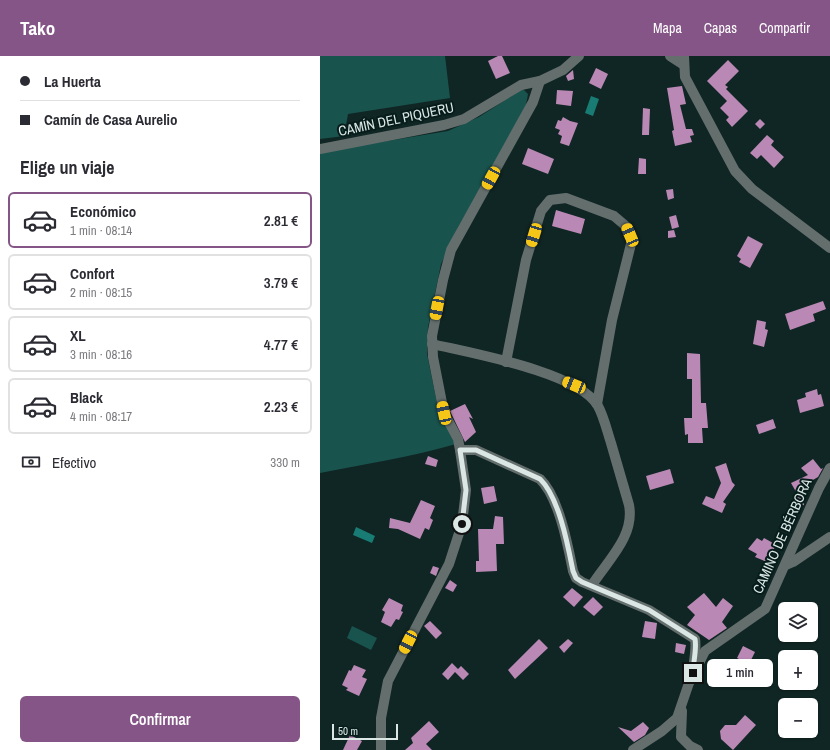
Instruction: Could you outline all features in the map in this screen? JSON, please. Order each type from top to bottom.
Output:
[{"type":"street","name":"CAMÍN DEL PIQUERU","points":[[320,149],[444,125],[464,119],[521,85],[540,81],[564,70],[580,56]]},
{"type":"street","points":[[670,56],[684,61],[685,77],[735,171],[752,189],[830,248]]},
{"type":"street","points":[[381,750],[381,718],[388,681],[449,564],[462,524],[466,490],[460,450],[458,439],[444,413],[432,344],[433,329],[450,250],[533,102],[540,81]]},
{"type":"street","points":[[506,362],[526,260],[541,211],[545,204],[555,198],[566,198],[614,216],[627,227],[631,244],[612,320],[597,404]]},
{"type":"street","points":[[432,344],[506,362],[574,385],[597,404],[605,422],[629,505],[631,518],[630,526],[624,539],[592,585]]},
{"type":"street","points":[[460,450],[476,450],[540,479],[546,484],[563,526],[573,571],[576,578],[582,582],[649,610],[695,639],[696,645],[693,659],[693,673]]},
{"type":"street","name":"CAMINO DE BÉRBORA","points":[[633,750],[662,731],[677,718],[693,673],[705,651],[710,646],[765,609],[773,587],[786,565],[819,488],[830,468]]},
{"type":"street","points":[[786,565],[793,562],[830,537]]},
{"type":"street","points":[[682,701],[681,737],[690,746],[698,750]]},
{"type":"shaded area","points":[[320,56],[445,56],[450,98],[348,114],[344,136],[320,139]]},
{"type":"shaded area","points":[[523,89],[528,94],[526,105],[503,149],[458,227],[441,264],[428,327],[427,354],[439,413],[456,444],[405,457],[320,473],[320,152],[448,131],[479,117]]},
{"type":"shaded area","points":[[591,96],[599,99],[593,116],[585,113]]},
{"type":"shaded area","points":[[356,527],[375,536],[372,543],[353,535]]},
{"type":"shaded area","points":[[352,626],[377,638],[371,650],[347,638]]},
{"type":"building","points":[[498,56],[502,56],[510,73],[496,79],[488,61]]},
{"type":"building","points":[[728,60],[739,71],[725,85],[728,87],[726,89],[748,111],[732,127],[726,120],[729,117],[720,108],[727,101],[707,81]]},
{"type":"building","points":[[596,68],[608,74],[601,89],[589,83]]},
{"type":"building","points":[[573,70],[574,79],[568,81],[566,76]]},
{"type":"building","points":[[682,86],[686,104],[680,105],[686,129],[692,129],[694,135],[690,136],[692,142],[675,146],[667,88]]},
{"type":"building","points":[[557,90],[573,91],[571,106],[556,104]]},
{"type":"building","points":[[643,108],[650,109],[649,135],[642,135]]},
{"type":"building","points":[[563,117],[578,123],[569,146],[560,143],[562,136],[558,134],[560,130],[555,128],[558,120],[561,121]]},
{"type":"building","points":[[760,119],[765,124],[760,129],[755,124]]},
{"type":"building","points":[[767,135],[774,141],[771,145],[784,157],[774,168],[761,155],[757,159],[750,153]]},
{"type":"building","points":[[528,148],[554,159],[548,174],[522,164]]},
{"type":"building","points":[[639,158],[646,159],[646,174],[638,174]]},
{"type":"building","points":[[673,189],[674,198],[668,200],[666,190]]},
{"type":"building","points":[[556,210],[585,219],[581,234],[552,226]]},
{"type":"building","points":[[676,215],[679,227],[672,229],[669,217]]},
{"type":"building","points":[[674,230],[676,237],[668,238],[668,231]]},
{"type":"building","points":[[748,236],[763,244],[750,268],[739,262],[741,259],[737,256]]},
{"type":"building","points":[[823,301],[826,309],[813,314],[815,321],[790,330],[785,314]]},
{"type":"building","points":[[757,320],[766,322],[765,329],[768,330],[764,347],[753,344]]},
{"type":"building","points":[[687,353],[700,354],[701,403],[706,403],[708,428],[702,428],[703,443],[688,443],[688,434],[685,435],[684,418],[692,418],[692,379],[687,379]]},
{"type":"building","points":[[817,389],[818,395],[821,394],[824,406],[800,413],[797,400],[806,397],[805,393]]},
{"type":"building","points":[[465,404],[473,419],[469,417],[476,432],[465,442],[450,411]]},
{"type":"building","points":[[773,419],[776,428],[759,434],[756,425]]},
{"type":"building","points":[[428,456],[438,460],[436,467],[425,464]]},
{"type":"building","points":[[813,459],[821,469],[823,468],[818,477],[801,487],[804,505],[796,506],[794,498],[799,497],[791,483],[808,475],[801,468]]},
{"type":"building","points":[[726,463],[732,482],[735,485],[723,502],[726,504],[722,513],[702,504],[706,496],[714,499],[721,483],[715,467]]},
{"type":"building","points":[[670,469],[674,483],[650,490],[646,476]]},
{"type":"building","points":[[494,486],[497,501],[484,504],[481,488]]},
{"type":"building","points":[[421,500],[435,506],[430,518],[433,520],[429,530],[425,528],[420,539],[398,529],[389,528],[390,518],[410,523]]},
{"type":"building","points":[[495,516],[503,517],[504,544],[496,544],[497,571],[476,572],[476,561],[479,561],[478,529],[493,529]]},
{"type":"building","points":[[757,538],[762,541],[764,538],[773,543],[772,545],[775,547],[767,562],[755,557],[757,554],[748,549]]},
{"type":"building","points":[[433,566],[439,568],[436,576],[430,573]]},
{"type":"building","points":[[450,580],[457,585],[453,592],[445,588]]},
{"type":"building","points":[[572,588],[583,597],[574,607],[563,597]]},
{"type":"building","points":[[704,593],[716,607],[723,598],[733,606],[722,622],[727,628],[709,640],[687,625],[695,615],[687,607]]},
{"type":"building","points":[[593,597],[603,607],[594,616],[583,607]]},
{"type":"building","points":[[389,598],[403,605],[401,611],[403,612],[399,620],[396,619],[391,627],[381,622],[385,612],[382,610]]},
{"type":"building","points":[[430,621],[442,633],[436,639],[424,626]]},
{"type":"building","points":[[645,621],[657,623],[655,639],[642,637]]},
{"type":"building","points":[[539,639],[548,648],[515,679],[508,670]]},
{"type":"building","points":[[568,639],[573,643],[564,653],[559,647]]},
{"type":"building","points":[[676,643],[686,645],[684,654],[675,652]]},
{"type":"building","points":[[743,646],[755,652],[749,664],[737,658]]},
{"type":"building","points":[[452,663],[458,669],[461,666],[469,674],[463,680],[455,672],[448,680],[442,674]]},
{"type":"building","points":[[354,665],[366,670],[362,677],[367,679],[359,696],[346,690],[348,688],[342,685],[349,670],[351,671]]},
{"type":"building","points":[[745,715],[756,725],[733,750],[721,739],[720,731],[725,725],[736,725]]},
{"type":"building","points":[[429,721],[439,732],[426,744],[432,750],[405,750],[413,743],[411,738]]},
{"type":"building","points":[[643,722],[649,728],[645,735],[634,742],[618,727],[631,731]]},
{"type":"building","points":[[350,735],[362,741],[357,750],[343,750]]},
{"type":"route","points":[[462,524],[466,490],[460,450],[476,450],[540,479],[546,484],[563,526],[573,571],[576,578],[582,582],[649,610],[695,639],[696,645],[693,659],[693,673]]}]
